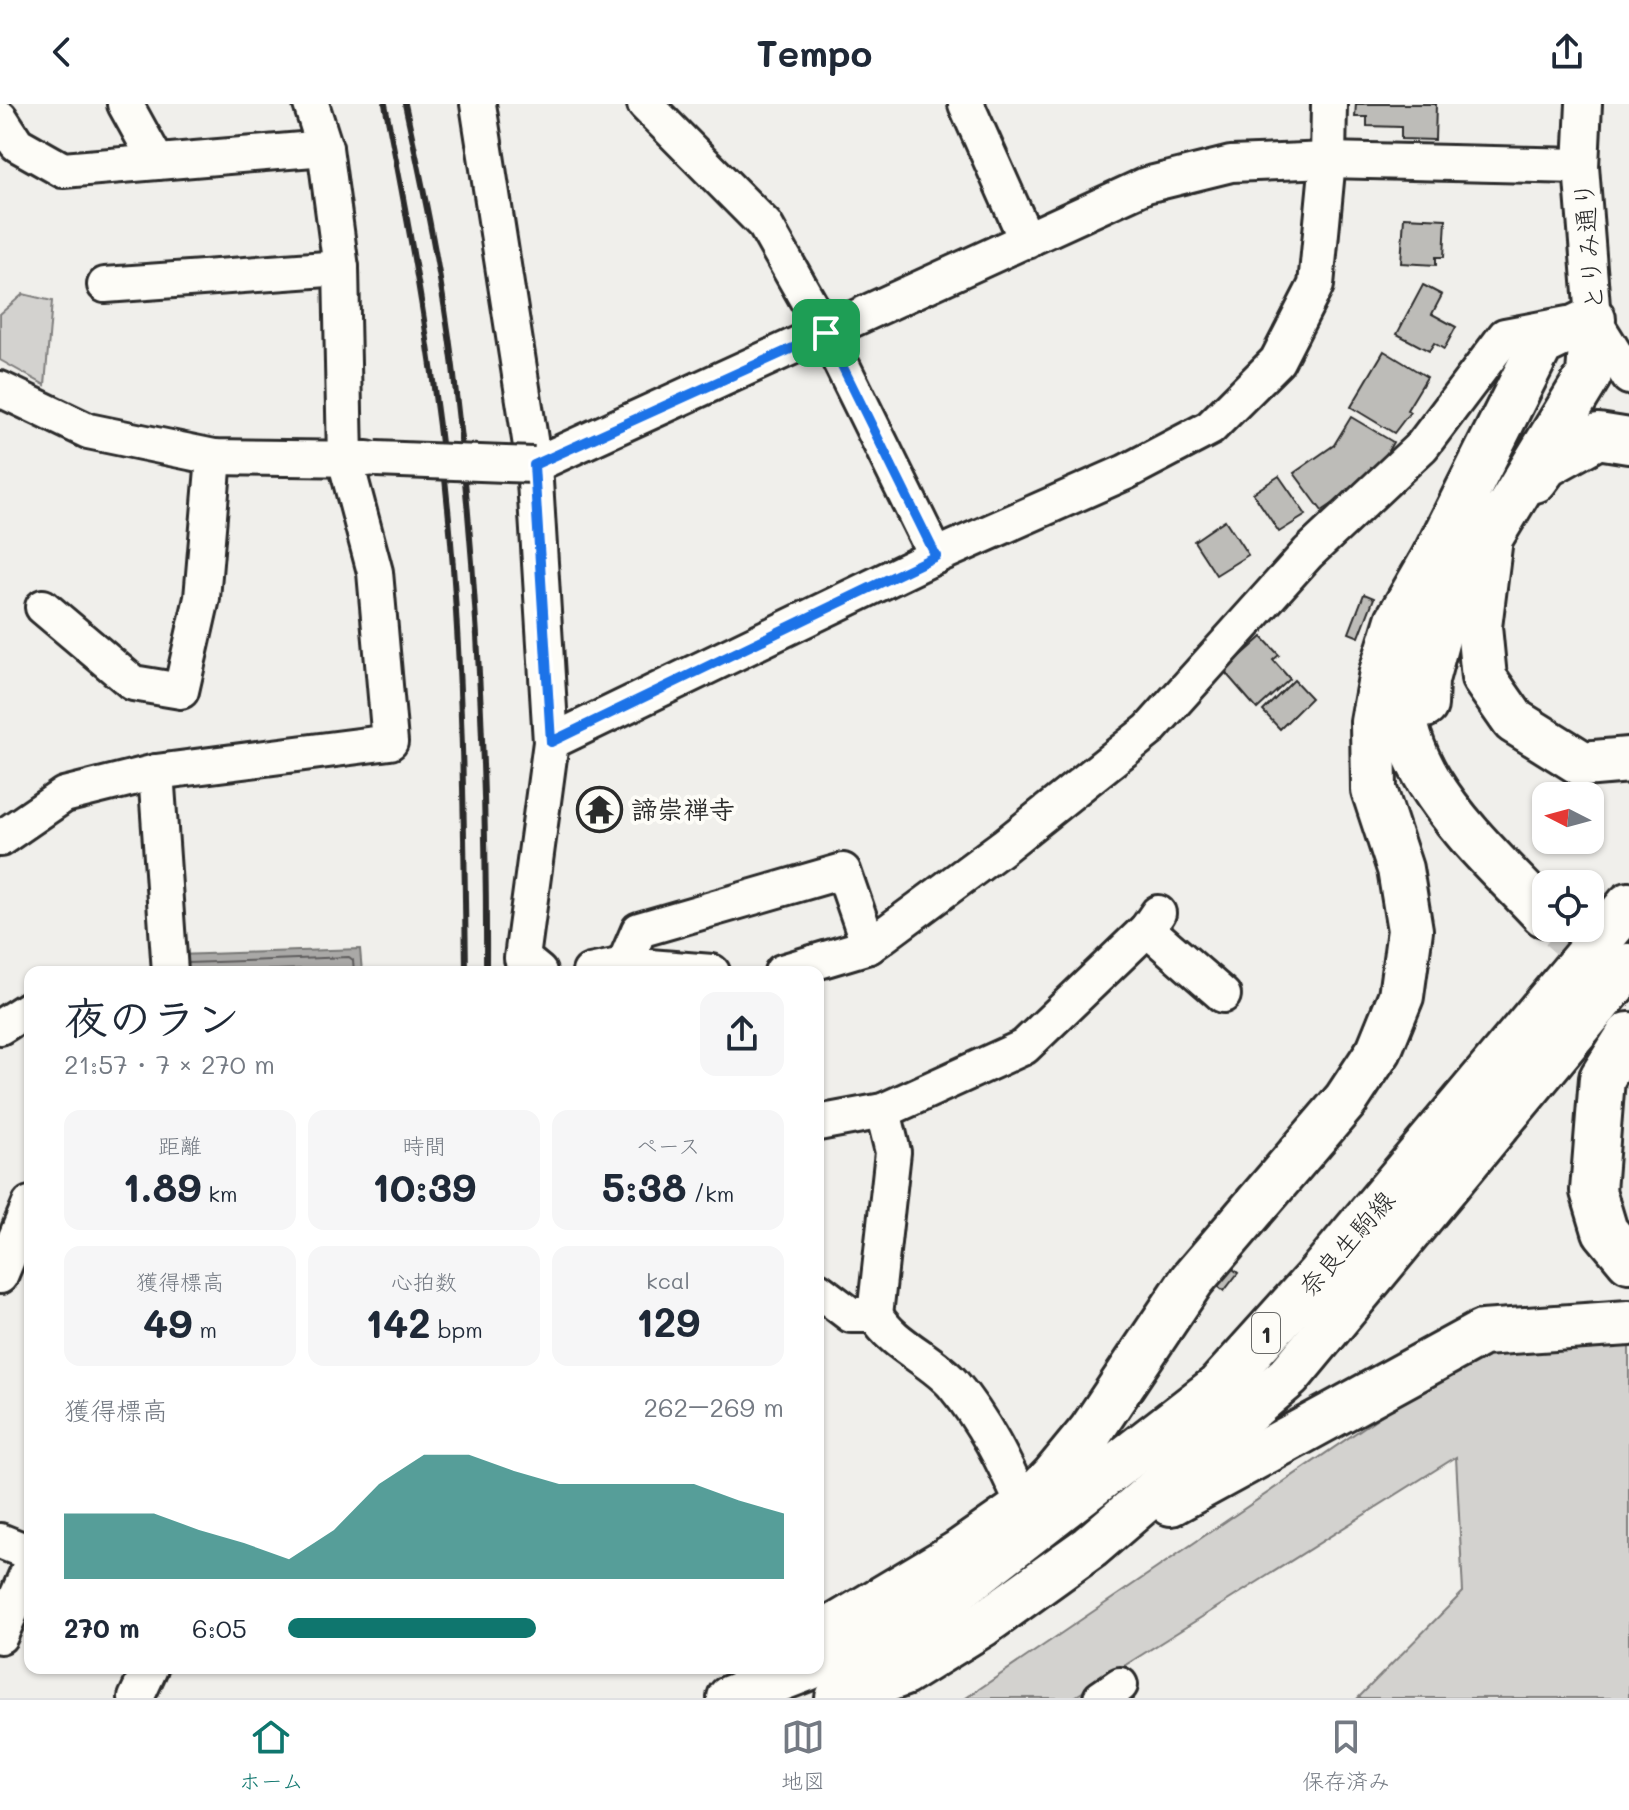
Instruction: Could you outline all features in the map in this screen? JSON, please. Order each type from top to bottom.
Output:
[{"type":"main road","points":[[824,1633],[957,1554],[1024,1507],[1054,1476],[1091,1431],[1192,1280],[1346,1100],[1379,1050],[1401,996],[1410,930],[1400,869],[1374,790],[1373,722],[1382,672],[1398,620],[1435,556],[1541,344],[1593,319],[1589,375],[1442,620],[1426,680],[1425,711],[1446,779],[1470,818],[1532,890]]},
{"type":"main road","points":[[1629,441],[1598,436],[1546,465],[1490,538],[1479,627],[1484,678],[1514,721],[1583,764],[1629,760]]},
{"type":"main road","points":[[1435,556],[1404,669],[1404,711],[1412,749],[1437,797],[1532,892]]},
{"type":"main road","name":"奈良生駒線","points":[[824,1661],[915,1622],[1218,1387],[1329,1264],[1629,905]]},
{"type":"main road","name":"奈良生駒線","points":[[838,1698],[904,1673],[983,1624],[1090,1547],[1289,1376],[1629,966]]},
{"type":"main road","points":[[1629,1035],[1602,1078],[1593,1191],[1605,1231],[1629,1260]]},
{"type":"main road","points":[[1090,1547],[1482,1333],[1629,1323]]},
{"type":"main road","points":[[714,1698],[755,1674]]},
{"type":"main road","points":[[730,1698],[792,1674]]},
{"type":"street","points":[[125,104],[157,162]]},
{"type":"street","points":[[0,839],[64,795],[156,772],[390,742],[375,572],[341,268],[325,148],[311,104]]},
{"type":"street","points":[[478,104],[534,465],[551,742],[522,958],[532,966]]},
{"type":"street","points":[[645,104],[765,225],[826,333],[936,556]]},
{"type":"street","points":[[966,104],[1027,241]]},
{"type":"street","points":[[551,742],[936,556],[1126,472],[1210,428],[1277,361],[1316,285],[1328,160],[1329,104]]},
{"type":"street","name":"とりみ通り","points":[[1584,104],[1581,166],[1593,319],[1629,377]]},
{"type":"street","points":[[0,118],[17,144],[63,170],[325,148]]},
{"type":"street","points":[[0,389],[88,431],[214,457],[534,465],[1146,185],[1231,164],[1328,160],[1581,166]]},
{"type":"street","points":[[105,285],[341,268]]},
{"type":"street","points":[[802,966],[869,946],[1004,846],[1149,730],[1308,553],[1422,446],[1505,336],[1593,319]]},
{"type":"street","points":[[43,607],[133,683],[181,691],[202,598],[214,457]]},
{"type":"street","points":[[156,772],[170,966]]},
{"type":"street","points":[[624,965],[639,930],[843,871],[869,946]]},
{"type":"street","points":[[824,1122],[883,1111],[1024,1047],[1153,921],[1223,995]]},
{"type":"street","points":[[619,966],[637,966]]},
{"type":"street","points":[[0,1027],[24,1012]]},
{"type":"street","points":[[883,1111],[893,1152],[875,1315],[885,1330],[951,1383],[998,1448],[1024,1507]]},
{"type":"street","points":[[0,1276],[24,1218]]},
{"type":"street","points":[[824,1295],[851,1315],[875,1315]]},
{"type":"street","points":[[0,1541],[24,1551]]},
{"type":"street","points":[[0,1636],[24,1581]]},
{"type":"street","points":[[136,1698],[147,1674]]},
{"type":"shaded area","points":[[23,294],[52,301],[45,385],[0,360],[0,314]]},
{"type":"shaded area","points":[[1629,1340],[1629,1698],[1358,1698],[1463,1592],[1456,1457],[1073,1698],[966,1698],[1479,1349]]},
{"type":"water","points":[[360,949],[361,966],[178,966],[177,955]]},
{"type":"building","points":[[1356,104],[1436,104],[1435,140],[1401,139],[1401,127],[1367,126],[1367,117],[1355,117]]},
{"type":"building","points":[[1404,217],[1446,219],[1444,257],[1436,257],[1436,265],[1401,263]]},
{"type":"building","points":[[1423,285],[1442,295],[1432,314],[1456,327],[1444,349],[1434,343],[1429,351],[1397,334]]},
{"type":"building","points":[[1384,351],[1427,377],[1407,410],[1410,412],[1394,433],[1351,407]]},
{"type":"building","points":[[1351,417],[1393,442],[1383,460],[1387,467],[1322,511],[1294,473],[1334,445]]},
{"type":"building","points":[[1279,476],[1306,515],[1279,532],[1253,493]]},
{"type":"building","points":[[1225,520],[1248,555],[1216,575],[1194,541]]},
{"type":"building","points":[[1364,594],[1374,598],[1359,637],[1349,633]]},
{"type":"building","points":[[1262,637],[1279,655],[1273,660],[1290,679],[1257,709],[1224,671]]},
{"type":"building","points":[[1294,680],[1311,698],[1280,729],[1263,711]]},
{"type":"building","points":[[1228,1265],[1238,1273],[1224,1291],[1214,1283]]},
{"type":"tunnel","points":[[1576,942],[1615,977]]},
{"type":"railway","points":[[385,104],[424,322],[446,487],[460,703],[466,966]]},
{"type":"railway","points":[[405,104],[444,301],[461,442],[474,593],[482,745],[486,966]]},
{"type":"place","name":"諦崇禅寺","points":[[600,809]]},
{"type":"route","points":[[826,333],[936,556],[551,742],[534,465],[826,333]]}]
